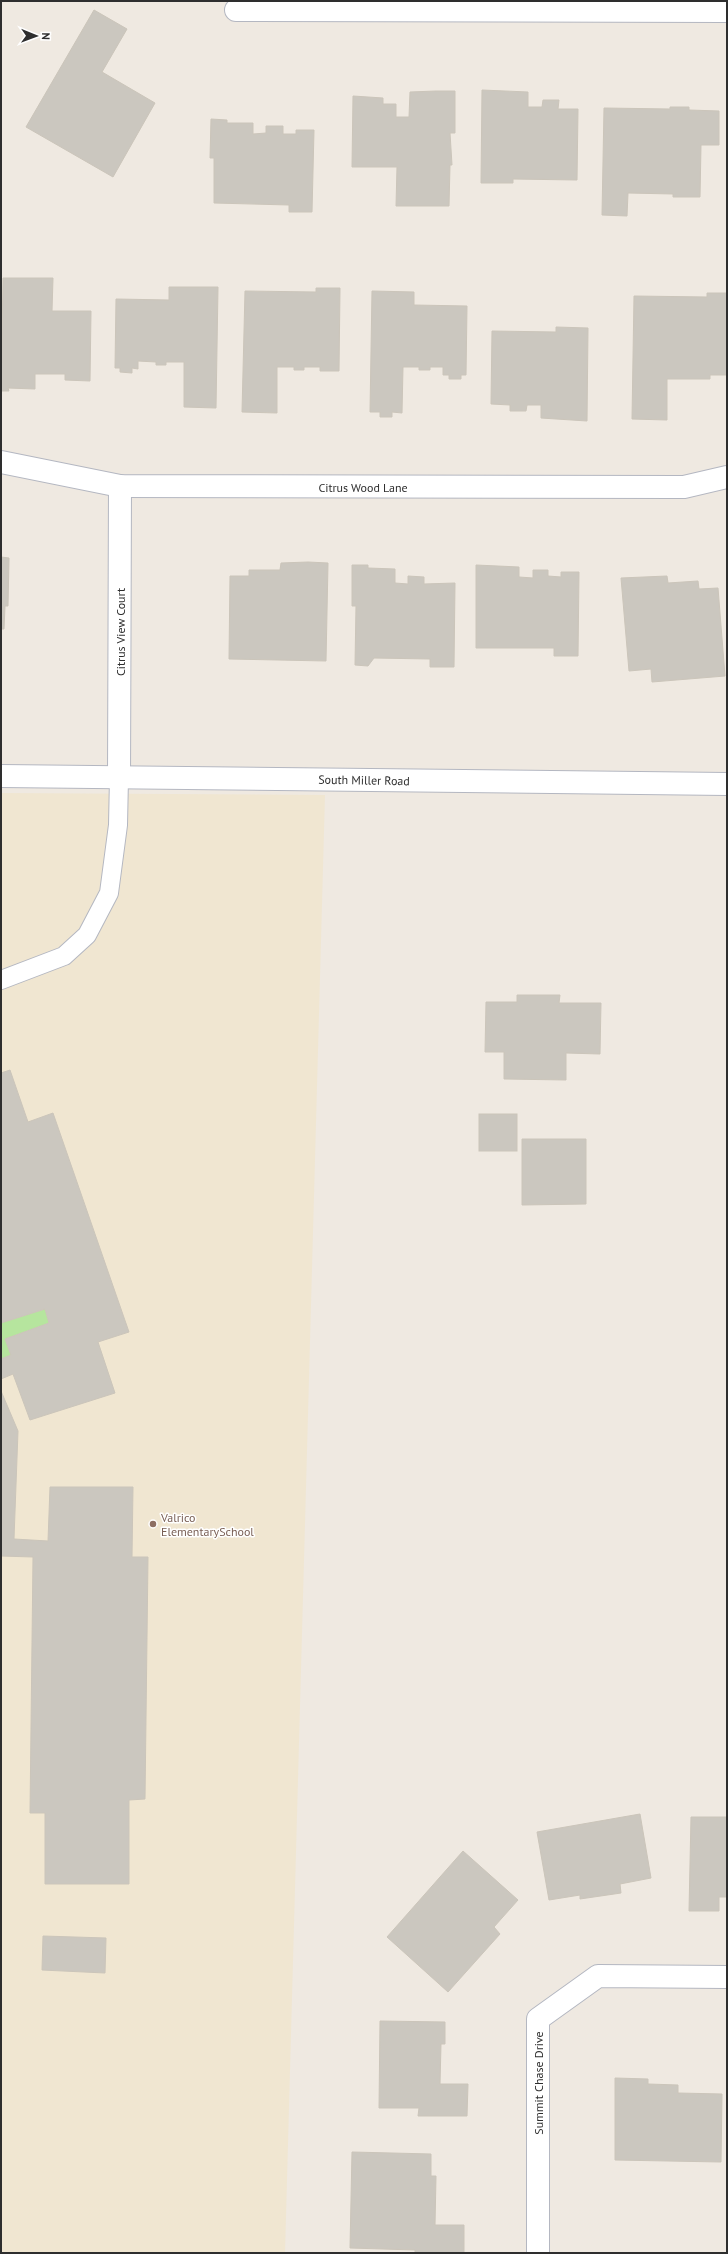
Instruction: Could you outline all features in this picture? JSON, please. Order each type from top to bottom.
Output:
[{"type":"street","points":[[236,10],[727,11]]},
{"type":"street","name":"Citrus Wood Lane","points":[[1,462],[120,486],[684,487],[727,477]]},
{"type":"street","name":"Citrus View Court","points":[[119,778],[120,486]]},
{"type":"street","name":"South Miller Road","points":[[1,776],[727,784]]},
{"type":"street","name":"Summit Chase Drive","points":[[538,2253],[538,2019],[598,1976],[727,1977]]},
{"type":"lane","points":[[1,980],[64,956],[87,935],[109,893],[118,824],[119,778]]},
{"type":"shaded area","name":"Valrico ElementarySchool","points":[[1,793],[325,795],[285,2253],[1,2253]]},
{"type":"green space","points":[[45,1309],[49,1323],[5,1339],[11,1355],[1,1359],[1,1323]]},
{"type":"building","points":[[94,10],[127,29],[102,72],[155,103],[113,177],[26,127]]},
{"type":"building","points":[[482,90],[528,92],[528,107],[542,107],[543,100],[559,100],[558,109],[578,109],[577,180],[513,179],[513,183],[481,183]]},
{"type":"building","points":[[455,91],[455,133],[450,133],[452,165],[450,165],[449,206],[396,206],[397,167],[352,167],[353,96],[383,98],[383,104],[396,104],[396,117],[409,117],[410,92]]},
{"type":"building","points":[[670,107],[689,107],[689,110],[719,111],[719,145],[701,145],[700,197],[673,197],[673,194],[628,193],[627,216],[602,215],[604,108],[670,109]]},
{"type":"building","points":[[211,119],[227,120],[227,123],[253,123],[253,134],[266,133],[266,126],[283,126],[283,134],[296,134],[296,130],[314,130],[312,212],[289,212],[289,205],[214,203],[214,158],[210,158]]},
{"type":"building","points":[[3,278],[53,278],[52,311],[91,311],[90,381],[65,380],[65,374],[35,374],[35,389],[8,388],[9,391],[1,391]]},
{"type":"building","points":[[169,287],[218,287],[216,408],[184,407],[184,362],[166,362],[166,365],[156,365],[156,362],[138,361],[138,369],[132,368],[132,373],[120,372],[120,368],[115,368],[116,299],[169,300]]},
{"type":"building","points":[[316,288],[340,288],[339,371],[320,371],[320,367],[304,367],[304,370],[294,370],[294,367],[277,367],[277,413],[242,412],[245,291],[316,292]]},
{"type":"building","points":[[372,291],[414,292],[414,305],[467,306],[466,375],[461,375],[461,379],[449,379],[449,375],[443,375],[443,367],[430,367],[430,370],[419,370],[419,367],[403,367],[402,413],[392,412],[392,417],[380,417],[380,412],[370,412]]},
{"type":"building","points":[[707,293],[727,293],[727,375],[710,375],[710,379],[667,379],[667,420],[632,419],[634,296],[707,297]]},
{"type":"building","points":[[556,327],[588,328],[587,421],[541,418],[541,405],[527,405],[526,411],[510,411],[510,405],[491,404],[492,331],[556,332]]},
{"type":"building","points":[[1,557],[9,558],[8,606],[5,606],[4,629],[1,629]]},
{"type":"building","points":[[281,563],[328,563],[326,661],[229,659],[230,576],[249,576],[249,570],[280,570]]},
{"type":"building","points":[[352,565],[368,565],[368,568],[395,569],[395,583],[408,584],[408,576],[424,577],[424,584],[455,583],[454,667],[430,667],[430,659],[374,658],[368,666],[355,665],[356,606],[352,606]]},
{"type":"building","points":[[476,565],[519,567],[519,577],[533,578],[533,570],[548,570],[548,576],[561,577],[561,572],[579,572],[578,656],[554,656],[554,648],[476,648]]},
{"type":"building","points":[[667,576],[668,583],[698,581],[699,589],[718,588],[725,676],[652,682],[651,669],[629,671],[621,578]]},
{"type":"building","points":[[517,995],[560,995],[559,1003],[601,1003],[600,1054],[566,1053],[566,1080],[504,1079],[504,1052],[485,1052],[486,1002],[517,1002]]},
{"type":"building","points":[[10,1070],[28,1122],[53,1113],[129,1332],[98,1342],[115,1393],[30,1420],[13,1374],[1,1379],[1,1359],[11,1355],[5,1339],[49,1323],[45,1309],[1,1323],[1,1073]]},
{"type":"building","points":[[479,1114],[517,1114],[517,1151],[479,1151]]},
{"type":"building","points":[[522,1139],[586,1139],[586,1204],[522,1205]]},
{"type":"building","points":[[1,1391],[18,1431],[14,1539],[48,1541],[50,1487],[133,1487],[132,1557],[148,1557],[145,1799],[129,1800],[129,1884],[45,1884],[45,1813],[30,1813],[33,1557],[1,1556]]},
{"type":"building","points":[[640,1814],[651,1878],[620,1884],[621,1893],[580,1899],[580,1895],[549,1900],[537,1832]]},
{"type":"building","points":[[691,1817],[727,1817],[727,1897],[719,1897],[719,1911],[689,1911]]},
{"type":"building","points":[[463,1851],[518,1900],[494,1927],[500,1934],[448,1992],[387,1937]]},
{"type":"building","points":[[43,1936],[106,1938],[105,1973],[42,1970]]},
{"type":"building","points":[[380,2021],[445,2022],[445,2044],[441,2044],[440,2084],[468,2084],[467,2116],[418,2116],[419,2108],[379,2108]]},
{"type":"building","points":[[615,2078],[648,2079],[648,2084],[678,2085],[678,2093],[722,2094],[721,2162],[615,2160]]},
{"type":"building","points":[[352,2152],[431,2154],[431,2176],[436,2176],[435,2225],[464,2225],[464,2253],[415,2253],[415,2250],[350,2248]]},
{"type":"place","name":"Valrico ElementarySchool","points":[[153,1524]]}]
